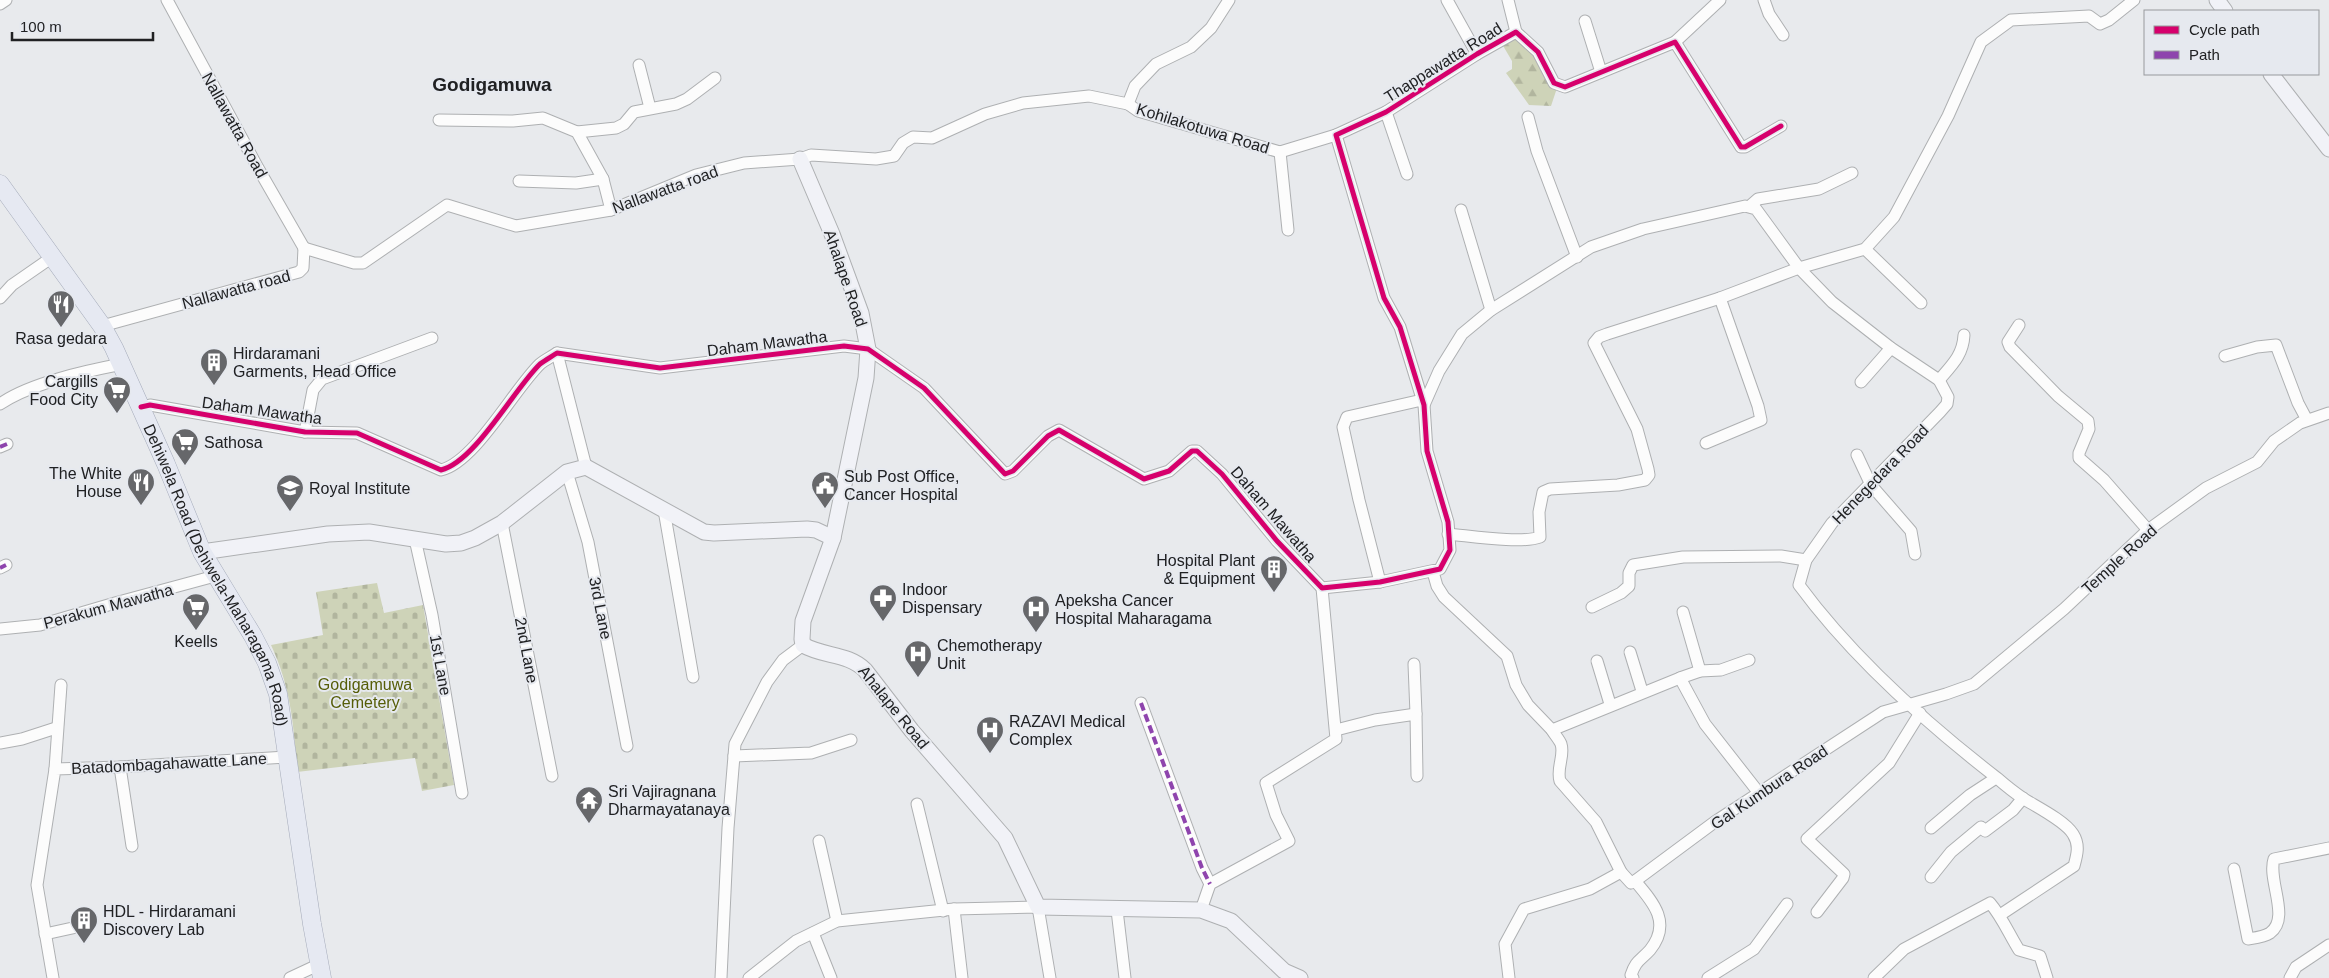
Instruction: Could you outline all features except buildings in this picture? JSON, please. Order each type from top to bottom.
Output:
[{"type":"main road","name":"Dehiwela Road (Dehiwela-Maharagama Road)","points":[[0,184],[102,326],[141,406],[202,552],[253,636],[267,663],[278,694],[286,757],[321,971]]},
{"type":"street","points":[[0,4],[6,0]]},
{"type":"street","name":"Nallawatta Road","points":[[167,0],[258,168],[304,248]]},
{"type":"street","name":"Kohilakotuwa Road","points":[[1230,0],[1211,28],[1192,47],[1156,64],[1135,86],[1128,104],[1138,111],[1280,152],[1336,134]]},
{"type":"street","points":[[1447,0],[1477,54]]},
{"type":"street","points":[[1508,0],[1516,32]]},
{"type":"street","points":[[1720,0],[1675,42],[1741,148],[1781,126]]},
{"type":"street","points":[[1764,0],[1769,14],[1783,35]]},
{"type":"street","points":[[1448,534],[1535,539],[1540,537],[1539,512],[1543,492],[1550,489],[1618,485],[1645,480],[1649,475],[1637,430],[1594,343],[1599,336],[1720,298],[1799,268],[1865,249],[1894,217],[1948,116],[1982,42],[2010,20],[2089,16],[2100,24],[2109,20],[2134,0]]},
{"type":"street","points":[[1585,21],[1602,72]]},
{"type":"street","name":"Thappawatta Road","points":[[1336,134],[1386,112],[1477,54],[1516,32],[1538,52],[1554,83],[1565,87],[1675,42]]},
{"type":"street","points":[[639,65],[650,108]]},
{"type":"street","points":[[2272,75],[2329,149]]},
{"type":"street","points":[[439,120],[513,121],[543,118],[577,132],[616,128],[624,124],[634,112],[676,104],[687,99],[715,78]]},
{"type":"street","name":"Nallawatta road","points":[[102,326],[299,272],[303,268],[304,248],[354,263],[363,263],[447,205],[516,226],[611,210],[696,175],[744,163],[800,159],[811,155],[876,160],[894,156],[903,143],[913,137],[932,138],[985,114],[1023,103],[1089,96],[1128,104]]},
{"type":"street","points":[[1386,112],[1407,174]]},
{"type":"street","points":[[1528,117],[1537,151],[1577,257]]},
{"type":"street","points":[[577,132],[603,179],[611,210]]},
{"type":"street","points":[[1201,910],[1210,884],[1289,841],[1276,815],[1266,783],[1336,739],[1322,588],[1380,582],[1434,572],[1440,569],[1446,561],[1450,550],[1448,522],[1428,451],[1423,403],[1400,327],[1384,298],[1336,134]]},
{"type":"street","points":[[1280,152],[1288,230]]},
{"type":"street","name":"Ahalape Road","points":[[800,159],[832,234],[861,312],[868,349],[866,378],[833,538],[803,621],[803,645],[812,650],[857,662],[865,670],[912,731],[1005,838],[1038,907]]},
{"type":"street","points":[[1423,403],[1439,371],[1462,334],[1492,310],[1591,247],[1624,234],[1750,206],[1758,199],[1819,189],[1852,174]]},
{"type":"street","points":[[519,182],[576,183],[603,179]]},
{"type":"street","points":[[1750,206],[1756,209],[1799,268],[1832,302],[1892,348],[1939,380],[1958,358],[1963,348],[1964,335]]},
{"type":"street","points":[[1461,210],[1492,310]]},
{"type":"street","points":[[1865,249],[1921,303]]},
{"type":"street","points":[[0,298],[12,285],[52,258]]},
{"type":"street","points":[[1706,443],[1760,420],[1758,406],[1720,298]]},
{"type":"street","points":[[2019,326],[2008,342],[2010,347],[2058,396],[2088,421],[2089,429],[2079,453],[2079,458],[2104,480],[2148,530]]},
{"type":"street","points":[[305,432],[313,390],[322,379],[432,338]]},
{"type":"street","points":[[2225,356],[2257,347],[2276,345],[2298,403],[2307,420]]},
{"type":"street","name":"Daham Mawatha","points":[[141,406],[150,405],[305,432],[357,432],[441,470],[456,464],[493,424],[541,364],[557,354],[660,368],[844,346],[868,349],[924,388],[1005,474],[1013,471],[1048,436],[1059,430],[1144,479],[1169,472],[1192,451],[1197,451],[1222,474],[1278,541],[1322,588]]},
{"type":"street","points":[[1861,382],[1892,348]]},
{"type":"street","points":[[557,354],[586,467]]},
{"type":"street","points":[[0,404],[15,394],[95,369],[122,364]]},
{"type":"street","name":"Henegedara Road","points":[[1910,705],[1850,646],[1798,585],[1806,560],[1832,523],[1871,485],[1947,404],[1948,397],[1939,380]]},
{"type":"street","points":[[1380,582],[1359,500],[1344,420],[1347,417],[1423,403]]},
{"type":"street","name":"Temple Road","points":[[1910,705],[1974,684],[2064,609],[2148,530],[2206,488],[2257,462],[2274,441],[2307,420],[2329,413]]},
{"type":"street","points":[[1857,455],[1871,485],[1911,532],[1915,554]]},
{"type":"street","points":[[202,552],[328,534],[369,532],[446,544],[462,542],[476,538],[502,523],[567,472],[586,467],[704,532],[807,529],[816,530],[833,538]]},
{"type":"street","name":"3rd Lane","points":[[567,472],[588,542],[627,746]]},
{"type":"street","points":[[664,510],[693,676]]},
{"type":"street","name":"2nd Lane","points":[[502,523],[552,776]]},
{"type":"street","name":"1st Lane","points":[[415,539],[432,616],[462,793]]},
{"type":"street","points":[[1592,607],[1621,593],[1629,586],[1629,573],[1633,566],[1683,557],[1781,556],[1806,560]]},
{"type":"street","points":[[1434,572],[1437,586],[1444,597],[1507,656],[1516,685],[1528,704],[1552,730],[1561,744],[1561,758],[1557,772],[1560,780],[1596,822],[1621,872],[1631,882],[1635,881],[1652,901],[1660,918],[1658,936],[1649,951],[1635,962],[1631,975],[1633,978]]},
{"type":"street","name":"Perakum Mawatha","points":[[0,629],[40,626],[115,603],[215,576]]},
{"type":"street","points":[[1683,612],[1700,671]]},
{"type":"street","points":[[721,978],[728,828],[735,744],[767,682],[783,660],[803,645]]},
{"type":"street","points":[[1630,652],[1642,691]]},
{"type":"street","points":[[1552,730],[1642,691],[1700,671],[1721,670],[1749,660]]},
{"type":"street","points":[[1597,661],[1610,704]]},
{"type":"street","points":[[1414,664],[1417,776]]},
{"type":"street","points":[[1680,678],[1705,724],[1759,793]]},
{"type":"street","points":[[55,768],[56,728],[61,685]]},
{"type":"street","points":[[1141,703],[1202,868],[1210,884]]},
{"type":"street","points":[[1910,705],[1996,778],[2023,798],[2046,811],[2073,834],[2078,850],[2074,866],[2000,914]]},
{"type":"street","name":"Gal Kumbura Road","points":[[1635,881],[1716,821],[1883,712],[1910,705]]},
{"type":"street","points":[[1817,912],[1843,878],[1844,874],[1807,839],[1889,763],[1920,713]]},
{"type":"street","points":[[1336,730],[1375,720],[1416,714]]},
{"type":"street","points":[[0,743],[22,739],[56,728]]},
{"type":"street","points":[[734,756],[811,753],[850,740]]},
{"type":"street","name":"Batadombagahawatte Lane","points":[[53,978],[36,885],[55,768],[120,767],[286,757]]},
{"type":"street","points":[[120,767],[132,846]]},
{"type":"street","points":[[1931,828],[1970,795],[1996,778]]},
{"type":"street","points":[[1931,877],[1951,852],[1981,827],[1985,830],[2013,810],[2023,798]]},
{"type":"street","points":[[917,804],[949,910],[962,978]]},
{"type":"street","points":[[819,841],[837,921]]},
{"type":"street","points":[[2234,869],[2248,939],[2268,935],[2275,929],[2280,912],[2271,867],[2274,859],[2329,848]]},
{"type":"street","points":[[1509,978],[1506,944],[1524,909],[1590,889],[1621,872]]},
{"type":"street","points":[[1874,978],[1904,949],[1990,903],[2000,914],[2002,923],[2019,950],[2040,956],[2047,978]]},
{"type":"street","points":[[1708,978],[1754,949],[1787,904]]},
{"type":"street","points":[[1038,907],[1050,978]]},
{"type":"street","points":[[749,978],[796,941],[837,921],[949,910],[1038,907],[1117,910],[1201,910],[1231,922],[1284,972],[1300,978]]},
{"type":"street","points":[[1117,910],[1125,978]]},
{"type":"street","points":[[45,934],[78,927]]},
{"type":"street","points":[[813,933],[831,978]]},
{"type":"street","points":[[2290,978],[2296,968],[2329,945]]},
{"type":"street","points":[[290,978],[321,971]]},
{"type":"green space","points":[[1516,38],[1537,55],[1557,88],[1551,106],[1529,105],[1506,73],[1512,69],[1512,61],[1502,44]]},
{"type":"green space","name":"Godigamuwa Cemetery","points":[[377,583],[384,613],[423,605],[454,785],[422,791],[415,758],[297,772],[293,723],[287,692],[271,645],[323,635],[316,592]]},
{"type":"marked path","points":[[0,447],[7,444]]},
{"type":"marked path","points":[[0,568],[6,565]]},
{"type":"marked path","points":[[1141,703],[1202,868],[1210,884]]},
{"type":"cycle path","points":[[141,407],[150,405],[305,432],[357,433],[441,470],[454,464],[467,454],[530,375],[540,364],[557,353],[660,368],[844,346],[868,349],[924,388],[1005,474],[1013,471],[1048,436],[1059,430],[1144,479],[1169,471],[1192,451],[1197,451],[1222,474],[1277,541],[1322,588],[1380,582],[1440,569],[1450,550],[1448,522],[1427,451],[1424,405],[1400,327],[1384,298],[1336,135],[1386,112],[1477,54],[1516,32],[1538,52],[1554,83],[1565,87],[1675,42],[1741,147],[1745,147],[1781,126]]},
{"type":"place","name":"Rasa gedara","points":[[61,328]]},
{"type":"place","name":"Hirdaramani Garments, Head Office","points":[[214,386]]},
{"type":"place","name":"Cargills Food City","points":[[117,414]]},
{"type":"place","name":"Sathosa","points":[[185,466]]},
{"type":"place","name":"The White House","points":[[141,506]]},
{"type":"place","name":"Sub Post Office, Cancer Hospital","points":[[825,509]]},
{"type":"place","name":"Royal Institute","points":[[290,512]]},
{"type":"place","name":"Hospital Plant & Equipment","points":[[1274,593]]},
{"type":"place","name":"Indoor Dispensary","points":[[883,622]]},
{"type":"place","name":"Keells","points":[[196,631]]},
{"type":"place","name":"Apeksha Cancer Hospital Maharagama","points":[[1036,633]]},
{"type":"place","name":"Chemotherapy Unit","points":[[918,678]]},
{"type":"place","name":"RAZAVI Medical Complex","points":[[990,754]]},
{"type":"place","name":"Sri Vajiragnana Dharmayatanaya","points":[[589,824]]},
{"type":"place","name":"HDL - Hirdaramani Discovery Lab","points":[[84,944]]},
{"type":"district","name":"Godigamuwa","points":[[492,84]]}]
